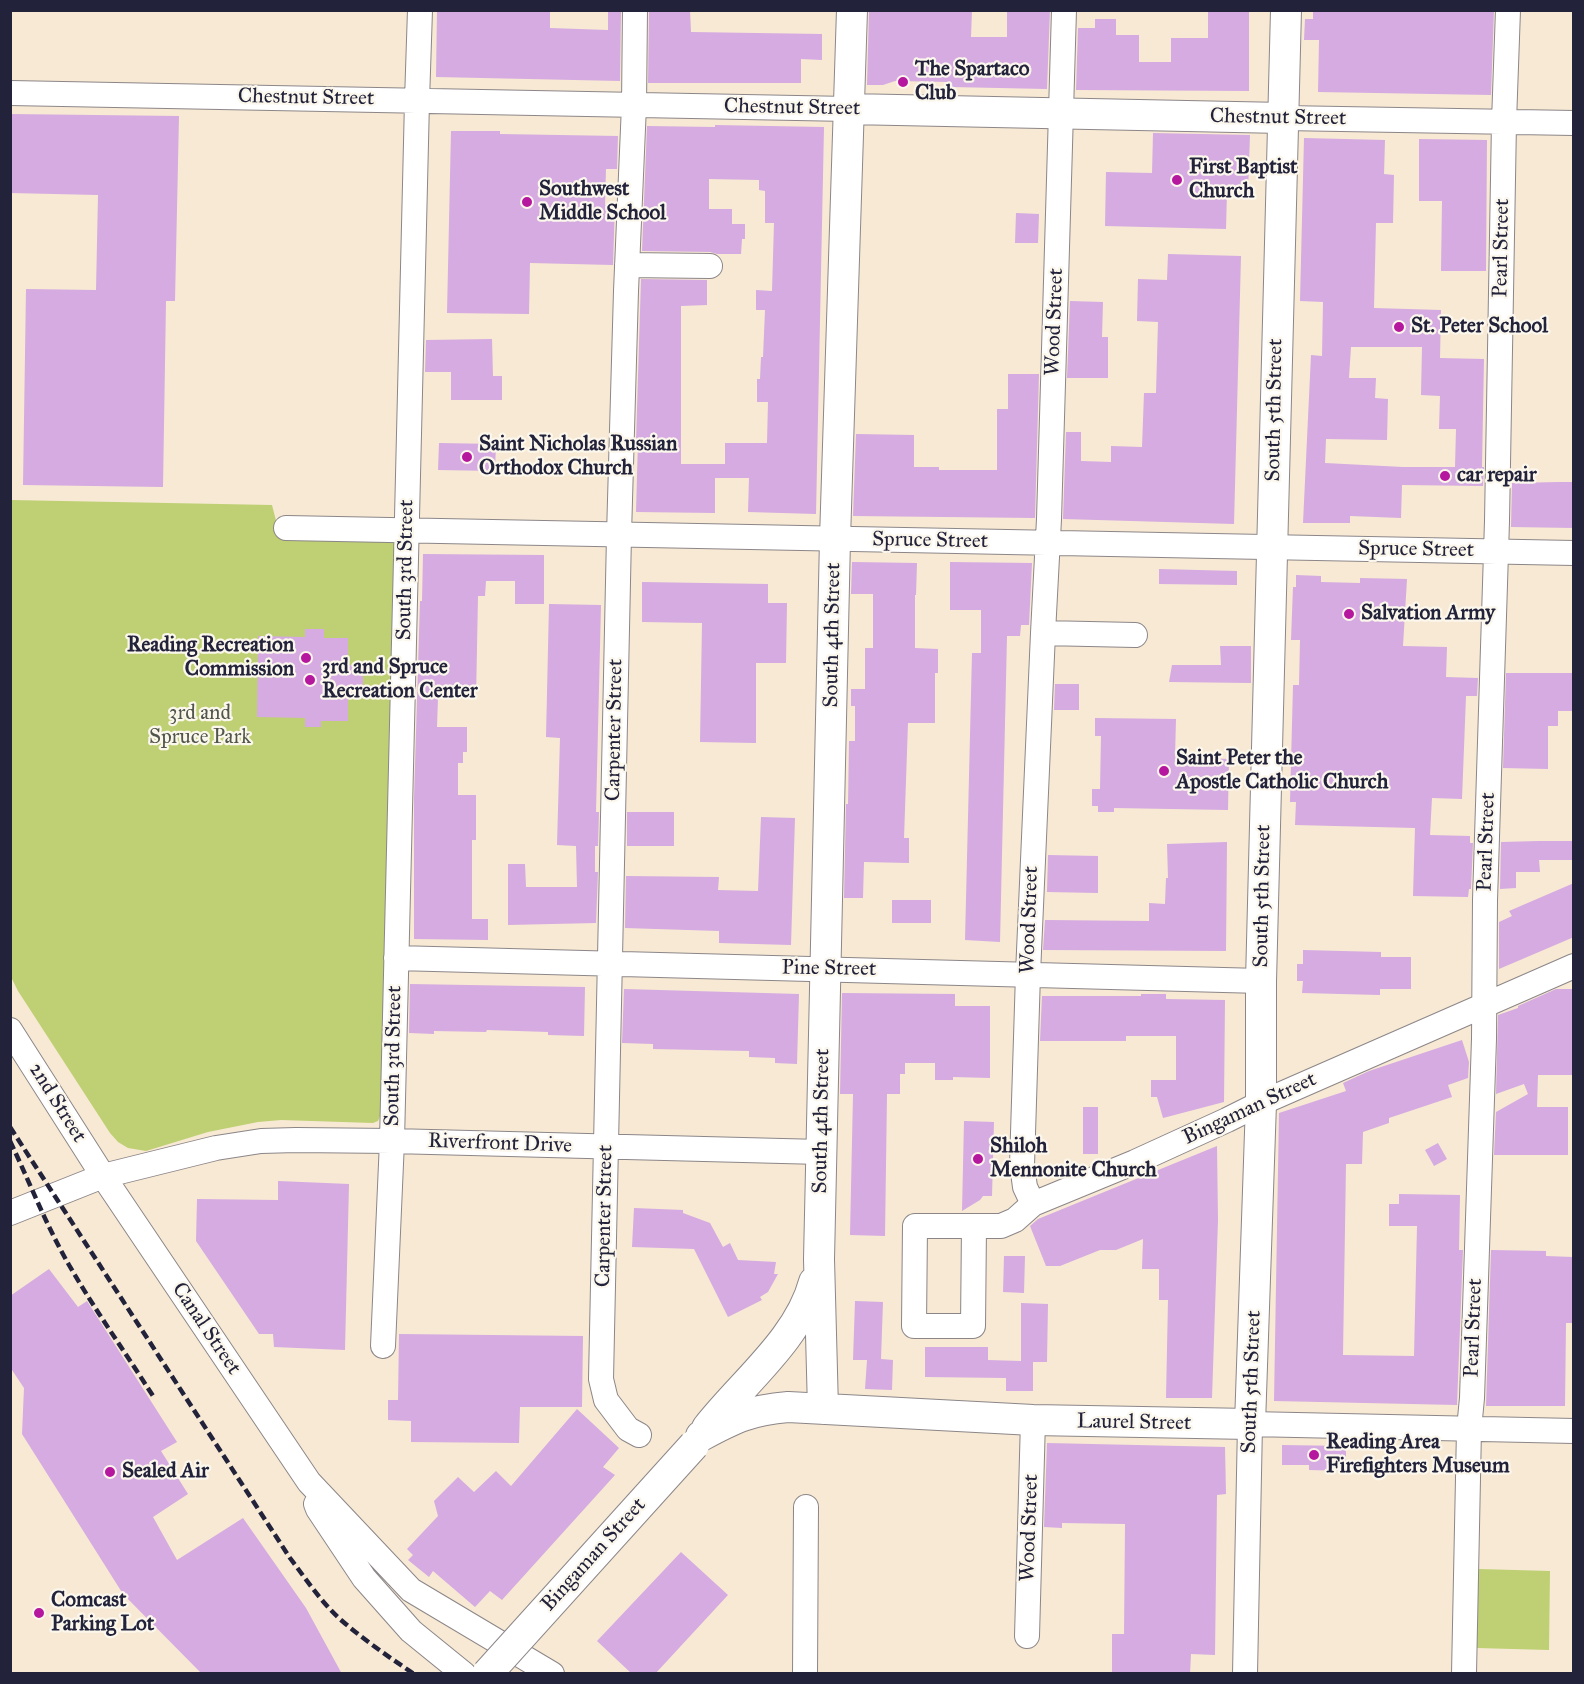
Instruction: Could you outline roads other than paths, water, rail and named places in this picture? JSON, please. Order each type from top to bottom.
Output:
[{"type":"main road","name":"South 4th Street","points":[[823,1409],[819,1259],[821,1152],[852,10]]},
{"type":"main road","name":"South 5th Street","points":[[1250,1424],[1261,1103],[1261,981],[1286,10]]},
{"type":"main road","name":"Chestnut Street","points":[[849,109],[1283,118]]},
{"type":"main road","name":"South 4th Street","points":[[698,1440],[724,1406],[795,1326],[812,1293],[819,1259]]},
{"type":"main road","name":"Laurel Street","points":[[698,1440],[740,1416],[789,1407],[1033,1420],[1250,1424]]},
{"type":"main road","name":"Bingaman Street","points":[[487,1674],[698,1440]]},
{"type":"street","name":"South 3rd Street","points":[[383,1346],[392,1141],[420,10]]},
{"type":"street","name":"Carpenter Street","points":[[635,10],[634,105],[619,535],[601,1379],[606,1400],[628,1429],[639,1434]]},
{"type":"street","name":"Wood Street","points":[[1033,1204],[1025,1187],[1022,1165],[1028,974],[1048,543],[1064,10]]},
{"type":"street","name":"Pearl Street","points":[[1464,1674],[1469,1429],[1472,1398],[1484,1006],[1508,10]]},
{"type":"street","name":"Chestnut Street","points":[[10,93],[849,109]]},
{"type":"street","name":"Chestnut Street","points":[[1283,118],[1574,123]]},
{"type":"street","points":[[627,265],[710,266]]},
{"type":"street","name":"Spruce Street","points":[[286,528],[1574,553]]},
{"type":"street","points":[[1043,633],[1135,635]]},
{"type":"street","name":"Pine Street","points":[[396,958],[1261,981]]},
{"type":"street","name":"Bingaman Street","points":[[974,1226],[973,1326],[914,1326],[915,1226],[974,1226],[1001,1226],[1015,1220],[1033,1204],[1135,1162],[1261,1103],[1574,966]]},
{"type":"street","name":"2nd Street","points":[[10,1030],[103,1176]]},
{"type":"street","name":"Riverfront Drive","points":[[10,1213],[103,1176],[238,1144],[296,1140],[392,1141],[821,1152]]},
{"type":"street","name":"Canal Street","points":[[103,1176],[309,1482],[411,1590],[552,1674]]},
{"type":"street","name":"Wood Street","points":[[1027,1636],[1033,1420]]},
{"type":"street","name":"Laurel Street","points":[[1250,1424],[1574,1431]]},
{"type":"street","name":"South 5th Street","points":[[1245,1674],[1250,1424]]},
{"type":"street","name":"Canal Street","points":[[309,1482],[318,1509],[364,1578],[411,1631],[464,1674]]},
{"type":"street","points":[[805,1674],[806,1508]]},
{"type":"railway","points":[[10,1127],[290,1558],[320,1598],[341,1620],[414,1674]]},
{"type":"railway","points":[[10,1141],[45,1219],[69,1265],[153,1396]]},
{"type":"place","name":"The Spartaco Club","points":[[903,82]]},
{"type":"place","name":"First Baptist Church","points":[[1177,180]]},
{"type":"place","name":"Southwest Middle School","points":[[527,202]]},
{"type":"place","name":"St. Peter School","points":[[1399,327]]},
{"type":"place","name":"Saint Nicholas Russian Orthodox Church","points":[[467,457]]},
{"type":"place","name":"car repair","points":[[1445,476]]},
{"type":"place","name":"Salvation Army","points":[[1349,614]]},
{"type":"place","name":"Reading Recreation Commission","points":[[306,658]]},
{"type":"place","name":"3rd and Spruce Recreation Center","points":[[310,680]]},
{"type":"place","name":"Saint Peter the Apostle Catholic Church","points":[[1164,771]]},
{"type":"place","name":"Shiloh Mennonite Church","points":[[978,1159]]},
{"type":"place","name":"Reading Area Firefighters Museum","points":[[1314,1455]]},
{"type":"place","name":"Sealed Air","points":[[110,1472]]},
{"type":"place","name":"Comcast Parking Lot","points":[[39,1613]]},
{"type":"park label","name":"3rd and Spruce Park","points":[[200,726]]}]
